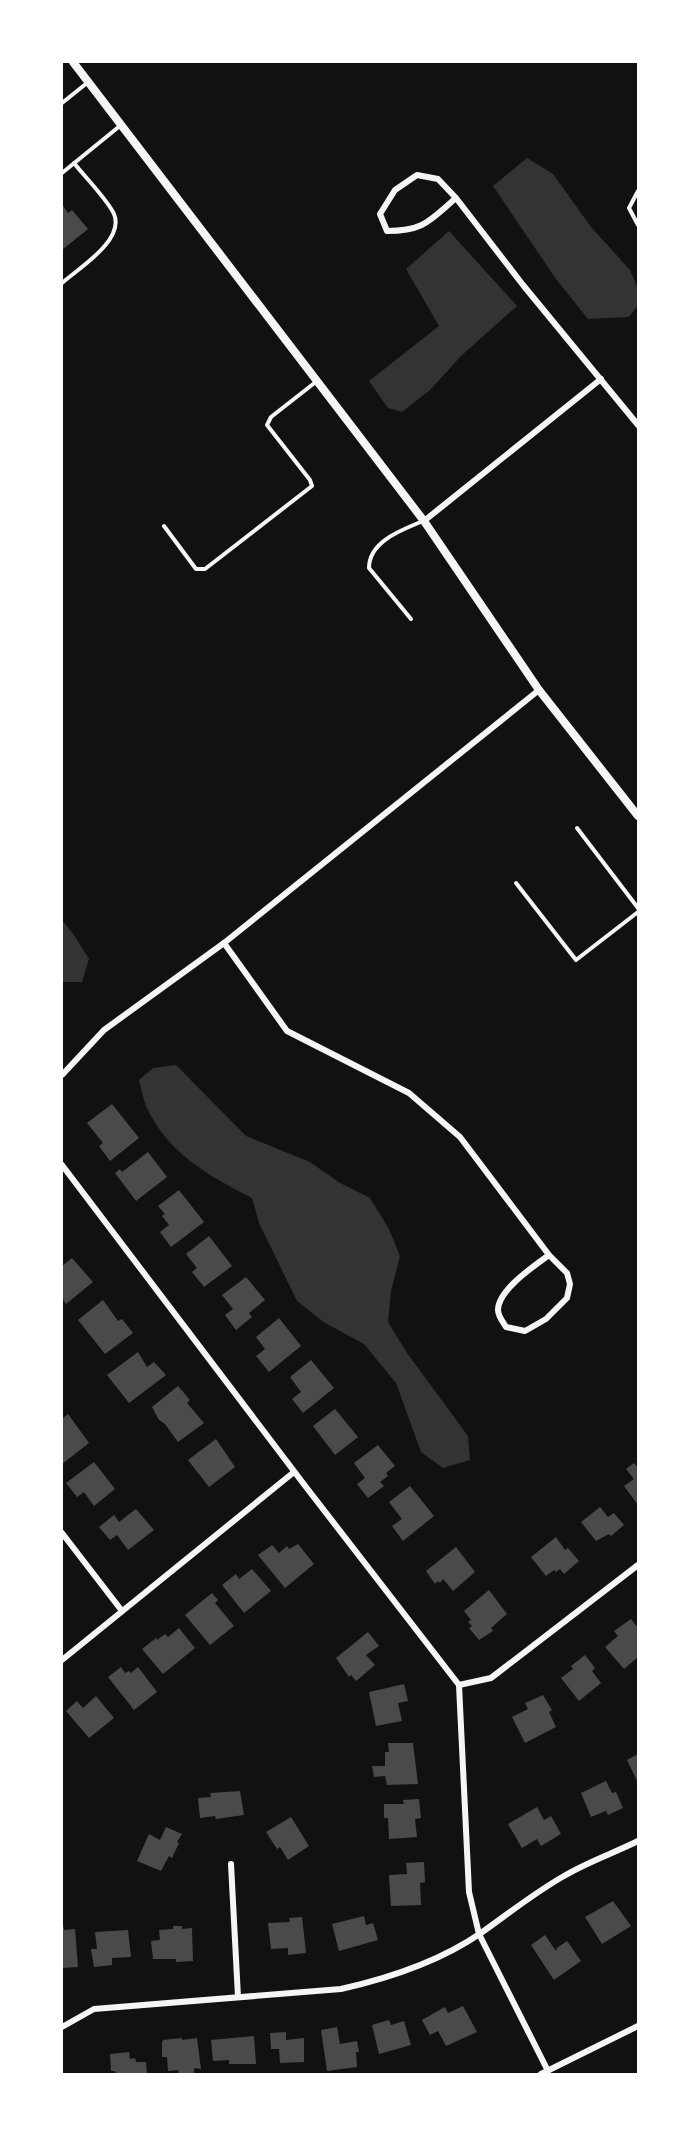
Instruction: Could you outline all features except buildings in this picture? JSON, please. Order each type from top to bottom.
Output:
[{"type":"street","points":[[73,62],[424,521],[539,690],[639,816]]},
{"type":"street","points":[[456,198],[424,225],[407,231],[387,231],[380,214],[395,190],[417,175],[438,179],[456,198],[639,425]]},
{"type":"street","points":[[424,521],[601,379]]},
{"type":"street","points":[[62,1075],[104,1030],[224,943],[539,690]]},
{"type":"street","points":[[224,943],[287,1031],[409,1093],[460,1137],[549,1254],[567,1273],[570,1284],[567,1298],[546,1319],[525,1331],[506,1327],[498,1312],[500,1298],[549,1254]]},
{"type":"street","points":[[62,1165],[294,1472],[459,1685],[469,1892],[479,1934],[548,2071]]},
{"type":"street","points":[[62,1660],[294,1472]]},
{"type":"street","points":[[62,1533],[122,1611]]},
{"type":"street","points":[[459,1685],[491,1678],[639,1565]]},
{"type":"street","points":[[62,2027],[94,2009],[341,1989],[369,1983],[424,1964],[479,1934],[564,1875],[639,1841]]},
{"type":"street","points":[[231,1864],[238,1997]]},
{"type":"street","points":[[541,2074],[639,2026]]},
{"type":"lane","points":[[62,103],[88,82]]},
{"type":"lane","points":[[62,173],[122,125]]},
{"type":"lane","points":[[62,283],[106,245],[116,224],[114,212],[74,163]]},
{"type":"lane","points":[[639,191],[628,208],[639,225]]},
{"type":"lane","points":[[164,526],[196,569],[205,569],[312,486],[310,480],[267,425],[271,417],[318,380]]},
{"type":"lane","points":[[411,619],[369,568],[369,557],[374,549],[399,531],[424,521]]},
{"type":"lane","points":[[516,882],[576,960],[639,910],[577,828]]},
{"type":"shaded area","points":[[527,158],[553,174],[591,227],[630,270],[638,289],[638,305],[629,317],[588,319],[556,279],[493,186]]},
{"type":"shaded area","points":[[449,231],[517,306],[461,356],[430,390],[402,412],[388,408],[369,381],[439,326],[406,269]]},
{"type":"shaded area","points":[[62,920],[89,959],[82,982],[62,982]]},
{"type":"shaded area","points":[[176,1065],[246,1136],[310,1162],[340,1183],[370,1198],[389,1229],[400,1256],[391,1291],[388,1322],[407,1353],[468,1436],[470,1460],[443,1468],[421,1452],[396,1383],[364,1344],[325,1323],[297,1301],[259,1223],[252,1198],[205,1172],[177,1150],[165,1137],[146,1106],[139,1080],[153,1068]]}]
